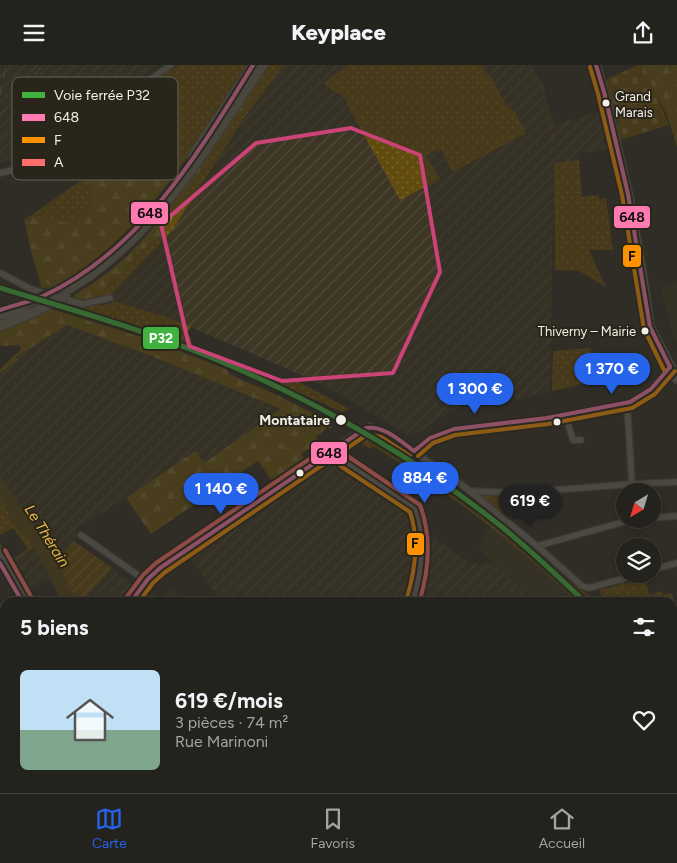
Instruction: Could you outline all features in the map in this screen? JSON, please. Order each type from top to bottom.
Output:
[{"type":"main road","points":[[178,176],[254,65]]},
{"type":"main road","points":[[0,326],[27,309],[60,294],[85,279],[122,249],[161,209],[187,175],[263,65]]},
{"type":"main road","points":[[60,294],[102,260],[144,219],[175,180]]},
{"type":"main road","points":[[0,310],[27,309]]},
{"type":"main road","points":[[0,315],[27,309]]},
{"type":"street","points":[[154,77],[171,65]]},
{"type":"street","points":[[596,65],[629,198],[650,327],[677,379]]},
{"type":"street","points":[[0,273],[32,290],[78,304],[110,298]]},
{"type":"street","points":[[414,451],[430,438],[454,429],[547,418],[627,403],[641,397],[651,389],[670,367]]},
{"type":"street","points":[[627,403],[632,483]]},
{"type":"street","points":[[565,414],[573,440],[581,440]]},
{"type":"street","points":[[134,597],[154,573],[184,551],[251,507],[258,500],[333,449],[370,427],[381,429],[469,490],[584,588],[616,581]]},
{"type":"street","points":[[333,449],[344,462],[415,508],[420,526],[421,552],[413,597]]},
{"type":"street","points":[[654,483],[677,482]]},
{"type":"street","points":[[469,490],[517,493],[616,485]]},
{"type":"street","points":[[661,517],[677,516]]},
{"type":"street","points":[[537,546],[616,524]]},
{"type":"street","points":[[81,535],[146,581]]},
{"type":"street","points":[[0,553],[25,597]]},
{"type":"street","points":[[0,563],[20,597]]},
{"type":"street","points":[[661,567],[677,563]]},
{"type":"highlighted area","points":[[351,128],[420,155],[440,272],[393,373],[282,381],[189,346],[161,224],[256,143]]},
{"type":"shaded area","points":[[0,65],[159,65],[142,77],[12,77],[12,160],[10,161],[8,159],[0,164]]},
{"type":"shaded area","points":[[284,65],[532,65],[540,80],[554,125],[603,110],[611,148],[579,154],[579,160],[554,163],[550,391],[517,400],[509,382],[501,381],[411,437],[306,377],[170,318],[113,301],[111,295],[171,232],[245,117]]},
{"type":"shaded area","points":[[677,282],[677,341],[675,341],[661,286]]},
{"type":"shaded area","points":[[0,286],[224,359],[223,361],[308,400],[366,432],[374,433],[398,447],[512,531],[558,570],[585,597],[532,597],[494,564],[478,546],[490,527],[448,495],[364,441],[357,433],[322,413],[231,370],[147,339],[0,293]]},
{"type":"shaded area","points":[[67,325],[146,354],[282,410],[204,464],[194,451],[126,498],[74,530],[79,534],[55,564],[45,547],[36,553],[50,578],[28,592],[8,564],[42,542],[17,499],[0,477],[0,373],[18,360],[15,357]]},
{"type":"shaded area","points":[[329,457],[407,504],[414,512],[417,524],[469,563],[494,564],[532,597],[217,597],[188,555]]},
{"type":"shaded area","points":[[0,477],[17,499],[66,580],[73,597],[59,597],[49,575],[26,535],[19,531],[12,521],[0,494]]},
{"type":"shaded area","points":[[112,568],[139,589],[144,584],[159,597],[145,596],[86,597]]},
{"type":"shaded area","points":[[171,587],[182,597],[161,597]]},
{"type":"green space","points":[[178,65],[249,65],[178,170],[178,77],[161,77]]},
{"type":"green space","points":[[267,65],[284,65],[245,117],[171,232],[111,295],[82,302],[77,301],[101,293],[107,288],[111,280],[121,276],[137,252],[160,237],[182,209],[185,193],[251,98],[253,88]]},
{"type":"green space","points":[[348,65],[481,65],[484,71],[490,75],[506,105],[515,112],[526,133],[453,172],[440,148],[426,156],[440,179],[400,200],[347,101],[324,83]]},
{"type":"green space","points":[[638,65],[644,65],[669,125],[620,140],[616,125],[618,123],[617,118],[613,116],[605,80]]},
{"type":"green space","points":[[641,65],[677,65],[677,147],[667,115]]},
{"type":"green space","points":[[258,80],[251,98],[185,193],[182,209],[160,237],[137,252],[121,276],[111,280],[107,288],[101,293],[77,301],[74,295],[117,265],[152,229]]},
{"type":"green space","points":[[579,160],[582,197],[598,195],[600,199],[606,198],[613,250],[589,250],[606,287],[579,271],[555,270],[554,163]]},
{"type":"green space","points":[[82,180],[170,180],[138,220],[119,239],[95,259],[52,289],[41,287],[24,220]]},
{"type":"green space","points":[[88,180],[170,180],[142,214],[109,248],[87,266],[55,287],[42,279],[38,272],[26,228],[30,221],[37,216],[68,223],[78,220],[86,212],[91,202],[92,191]]},
{"type":"green space","points":[[113,301],[170,318],[191,327],[185,334],[190,337],[193,348],[58,304],[62,302],[81,307],[99,304],[102,306],[111,304]]},
{"type":"green space","points":[[51,309],[147,339],[226,369],[229,374],[279,396],[332,423],[330,426],[332,427],[331,429],[328,427],[316,437],[319,443],[301,454],[307,464],[275,485],[258,461],[151,534],[126,498],[195,451],[204,463],[281,409],[146,354],[67,325],[16,357],[18,360],[0,373],[0,369],[21,349],[20,345],[0,346],[0,330]]},
{"type":"green space","points":[[591,348],[591,351],[606,355],[612,360],[627,356],[632,373],[552,391],[553,351]]},
{"type":"green space","points":[[283,378],[293,383],[295,380],[350,409],[342,412],[279,384]]},
{"type":"green space","points":[[366,432],[374,433],[398,447],[459,489],[512,531],[574,585],[592,597],[585,597],[511,532],[455,490]]},
{"type":"green space","points":[[361,436],[420,473],[504,534],[577,597],[572,597],[480,518],[400,463],[373,446],[370,449],[357,441],[348,445]]},
{"type":"green space","points":[[0,494],[12,521],[19,531],[26,534],[33,548],[8,564],[0,549],[0,542],[8,558],[11,560],[28,549],[13,528],[0,535]]},
{"type":"green space","points":[[480,496],[517,498],[518,514],[510,519],[510,517]]},
{"type":"green space","points":[[74,541],[112,568],[86,597],[73,597],[66,580],[55,564]]},
{"type":"green space","points":[[618,583],[647,583],[649,595],[662,591],[663,594],[672,593],[673,597],[621,597],[619,595],[616,597],[604,597],[600,594],[600,590],[604,586],[606,589],[618,585]]},
{"type":"waterway","points":[[542,83],[554,143]]},
{"type":"railway","points":[[0,95],[6,65]]},
{"type":"railway","points":[[33,77],[43,65]]},
{"type":"railway","points":[[0,116],[12,102]]},
{"type":"rail line","name":"P32","points":[[0,288],[103,319],[180,345],[245,372],[322,409],[396,452],[468,501],[524,545],[580,597]]},
{"type":"transit line","name":"648","points":[[178,178],[253,65]]},
{"type":"transit line","name":"648","points":[[596,65],[628,194],[650,327],[670,367]]},
{"type":"transit line","name":"F","points":[[590,67],[622,195],[644,329],[664,370]]},
{"type":"transit line","name":"648","points":[[0,310],[43,296],[78,277],[110,253],[138,226],[176,180]]},
{"type":"transit line","name":"648","points":[[414,451],[430,438],[454,429],[547,418],[630,402],[651,389],[670,367]]},
{"type":"transit line","name":"F","points":[[418,456],[433,443],[455,435],[548,424],[632,408],[655,394],[675,371]]},
{"type":"transit line","name":"648","points":[[134,597],[148,579],[160,568],[366,428],[385,431],[414,451]]},
{"type":"transit line","name":"F","points":[[142,597],[153,583],[164,573],[368,434],[381,437],[410,456]]},
{"type":"transit line","name":"A","points":[[126,597],[143,575],[156,563],[333,443],[337,444],[349,457],[420,505],[428,542],[427,566],[420,597]]},
{"type":"transit line","name":"F","points":[[328,453],[342,467],[410,512],[416,545],[414,568],[407,597]]},
{"type":"transit line","name":"A","points":[[5,550],[31,597]]},
{"type":"transit line","name":"648","points":[[0,563],[20,597]]},
{"type":"place","name":"Grand Marais","points":[[606,103]]},
{"type":"place","name":"Thiverny – Mairie","points":[[645,331]]},
{"type":"place","name":"Montataire","points":[[341,420]]},
{"type":"water label","name":"Le Thérain","points":[[47,536]]}]
